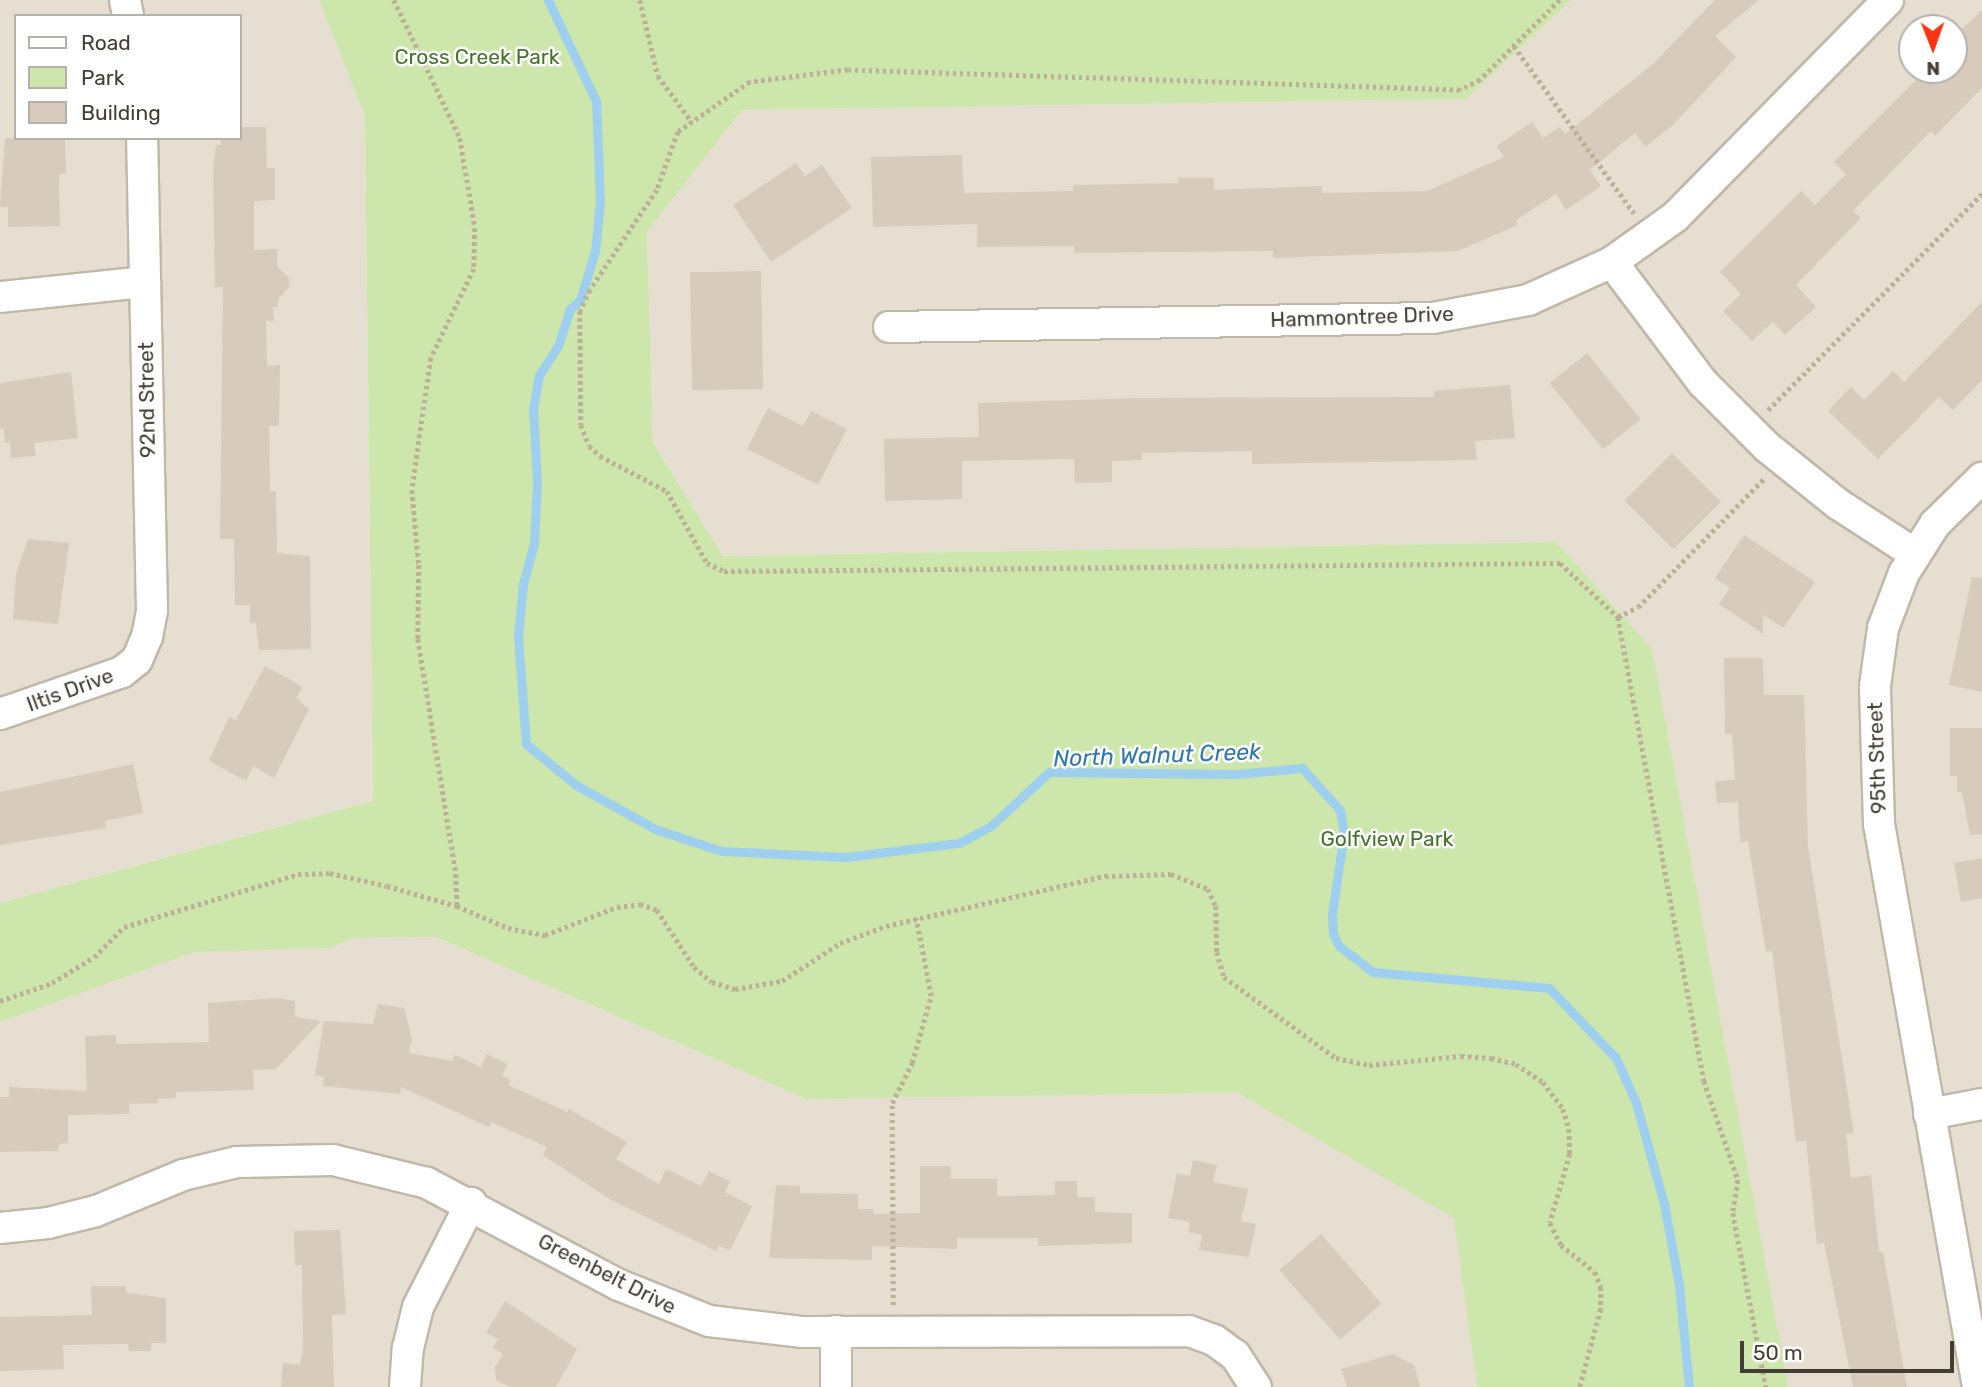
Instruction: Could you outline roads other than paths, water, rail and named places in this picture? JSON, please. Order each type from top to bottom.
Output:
[{"type":"street","name":"Hammontree Drive","points":[[889,327],[1433,318],[1528,300],[1612,262],[1675,217],[1888,0]]},
{"type":"street","name":"92nd Street","points":[[137,660],[152,611],[142,140]]},
{"type":"street","points":[[1612,262],[1703,383],[1783,460],[1838,504],[1915,554]]},
{"type":"street","points":[[0,297],[145,282]]},
{"type":"street","name":"95th Street","points":[[1978,1387],[1880,824],[1875,686],[1883,628],[1915,554],[1935,524],[1982,478]]},
{"type":"street","name":"Iltis Drive","points":[[0,714],[102,681],[137,660]]},
{"type":"street","points":[[1929,1114],[1982,1104]]},
{"type":"street","name":"Greenbelt Drive","points":[[0,1228],[48,1223],[96,1211],[183,1175],[237,1162],[284,1158],[383,1168],[471,1203],[665,1307],[759,1329],[1189,1331],[1235,1355],[1256,1387]]},
{"type":"street","points":[[405,1387],[408,1348],[418,1307],[471,1203]]},
{"type":"street","points":[[836,1331],[836,1387]]},
{"type":"waterway","name":"North Walnut Creek","points":[[548,0],[596,101],[600,202],[595,251],[580,300],[570,309],[558,346],[539,375],[533,408],[537,483],[534,543],[523,584],[518,637],[526,744],[576,785],[655,829],[721,851],[846,857],[959,843],[991,826],[1049,772],[1237,774],[1302,768],[1340,810],[1344,832],[1332,914],[1333,934],[1339,946],[1373,972],[1549,988],[1616,1058],[1636,1103],[1664,1204],[1679,1285],[1689,1387]]},
{"type":"park label","name":"Cross Creek Park","points":[[477,57]]},
{"type":"park label","name":"Golfview Park","points":[[1387,839]]}]
